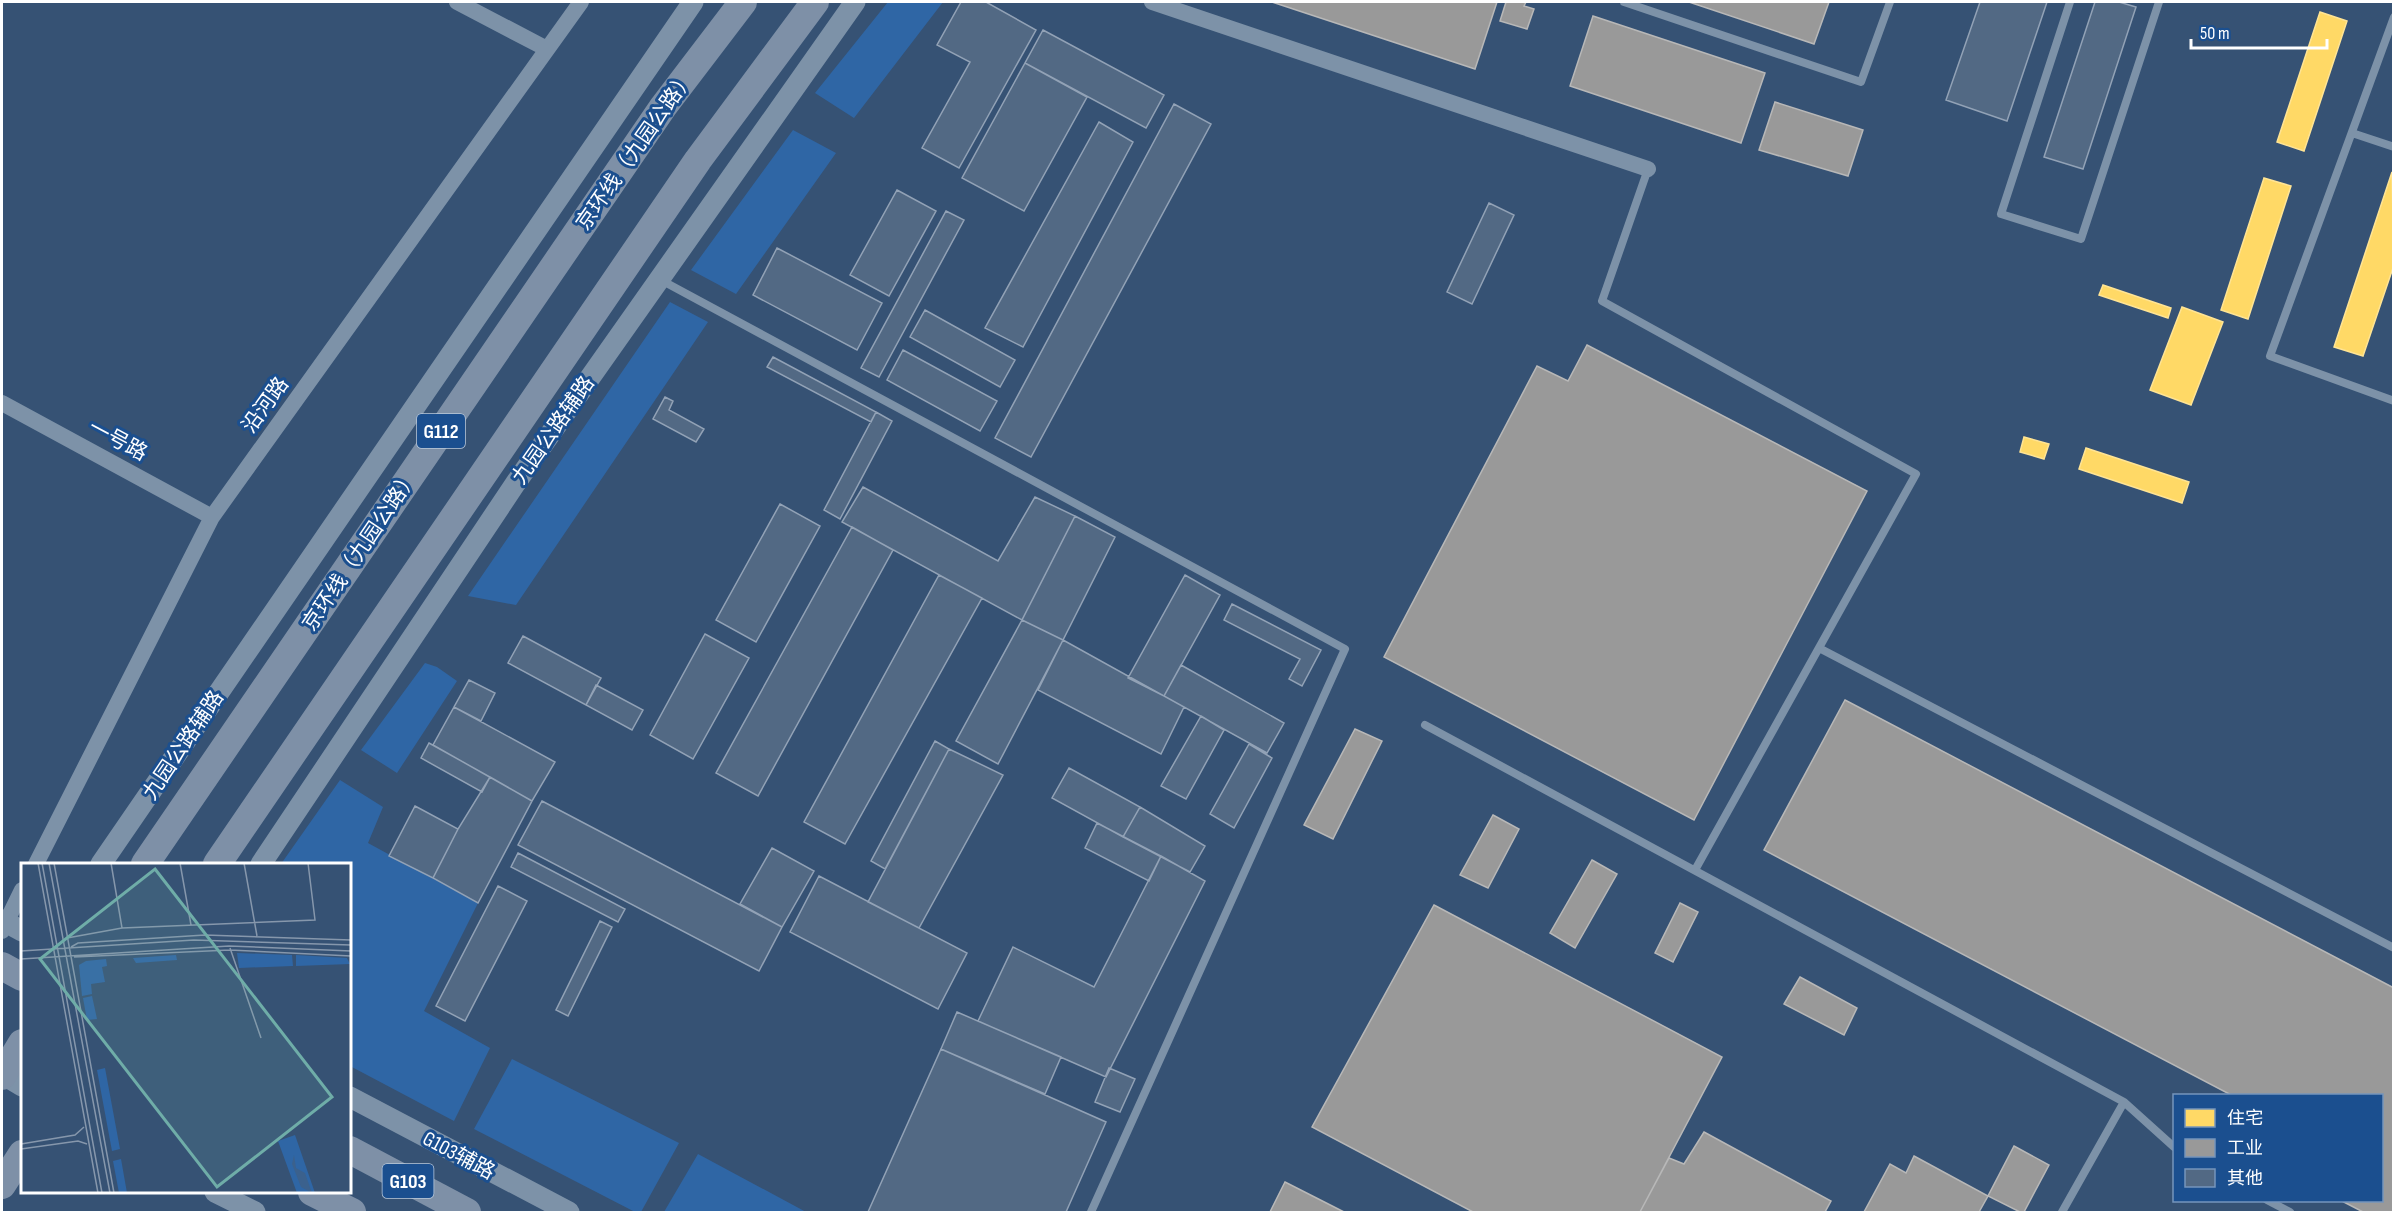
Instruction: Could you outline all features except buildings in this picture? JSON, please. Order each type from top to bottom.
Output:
[{"type":"highway","name":"京环线（九园公路）","points":[[146,863],[663,107],[743,2]]},
{"type":"highway","name":"G112","points":[[218,863],[698,160],[815,2]]},
{"type":"highway","points":[[2,966],[21,976]]},
{"type":"highway","points":[[2,1029],[21,1040]]},
{"type":"highway","points":[[7,1078],[21,1043]]},
{"type":"highway","name":"G103","points":[[351,1151],[467,1212]]},
{"type":"highway","points":[[2,1185],[21,1156]]},
{"type":"highway","points":[[316,1193],[352,1212]]},
{"type":"street","points":[[457,2],[547,49]]},
{"type":"street","name":"沿河路","points":[[37,863],[212,517],[581,2]]},
{"type":"street","name":"九园公路辅路","points":[[102,863],[693,2]]},
{"type":"street","name":"九园公路辅路","points":[[262,863],[515,484],[855,2]]},
{"type":"street","points":[[1152,2],[1647,170]]},
{"type":"street","name":"一号路","points":[[2,403],[212,517]]},
{"type":"street","points":[[8,926],[21,893]]},
{"type":"street","name":"G103辅路","points":[[351,1098],[569,1212]]},
{"type":"street","points":[[219,1193],[255,1212]]},
{"type":"lane","points":[[1624,2],[1861,82],[1890,2]]},
{"type":"lane","points":[[2070,2],[2001,214],[2081,239],[2159,2]]},
{"type":"lane","points":[[2394,17],[2270,356],[2394,401]]},
{"type":"lane","points":[[2352,133],[2394,147]]},
{"type":"lane","points":[[1647,170],[1602,301],[1916,474],[1695,870]]},
{"type":"lane","points":[[659,279],[1345,649],[1091,1212]]},
{"type":"lane","points":[[1819,648],[2394,948]]},
{"type":"lane","points":[[1425,724],[2124,1102],[2173,1145]]},
{"type":"lane","points":[[2062,1212],[2124,1102]]},
{"type":"lane","points":[[2271,1202],[2290,1212]]},
{"type":"shaded area","points":[[888,2],[943,2],[854,118],[815,93]]},
{"type":"shaded area","points":[[793,130],[836,153],[736,294],[691,270]]},
{"type":"shaded area","points":[[670,302],[708,322],[516,605],[468,596]]},
{"type":"shaded area","points":[[425,663],[437,667],[457,681],[397,773],[361,750]]},
{"type":"shaded area","points":[[340,780],[383,807],[368,843],[478,903],[424,1011],[490,1048],[454,1121],[351,1067],[351,863],[282,863]]},
{"type":"shaded area","points":[[512,1059],[679,1143],[641,1212],[635,1212],[474,1129]]},
{"type":"shaded area","points":[[698,1154],[806,1212],[664,1212]]}]
